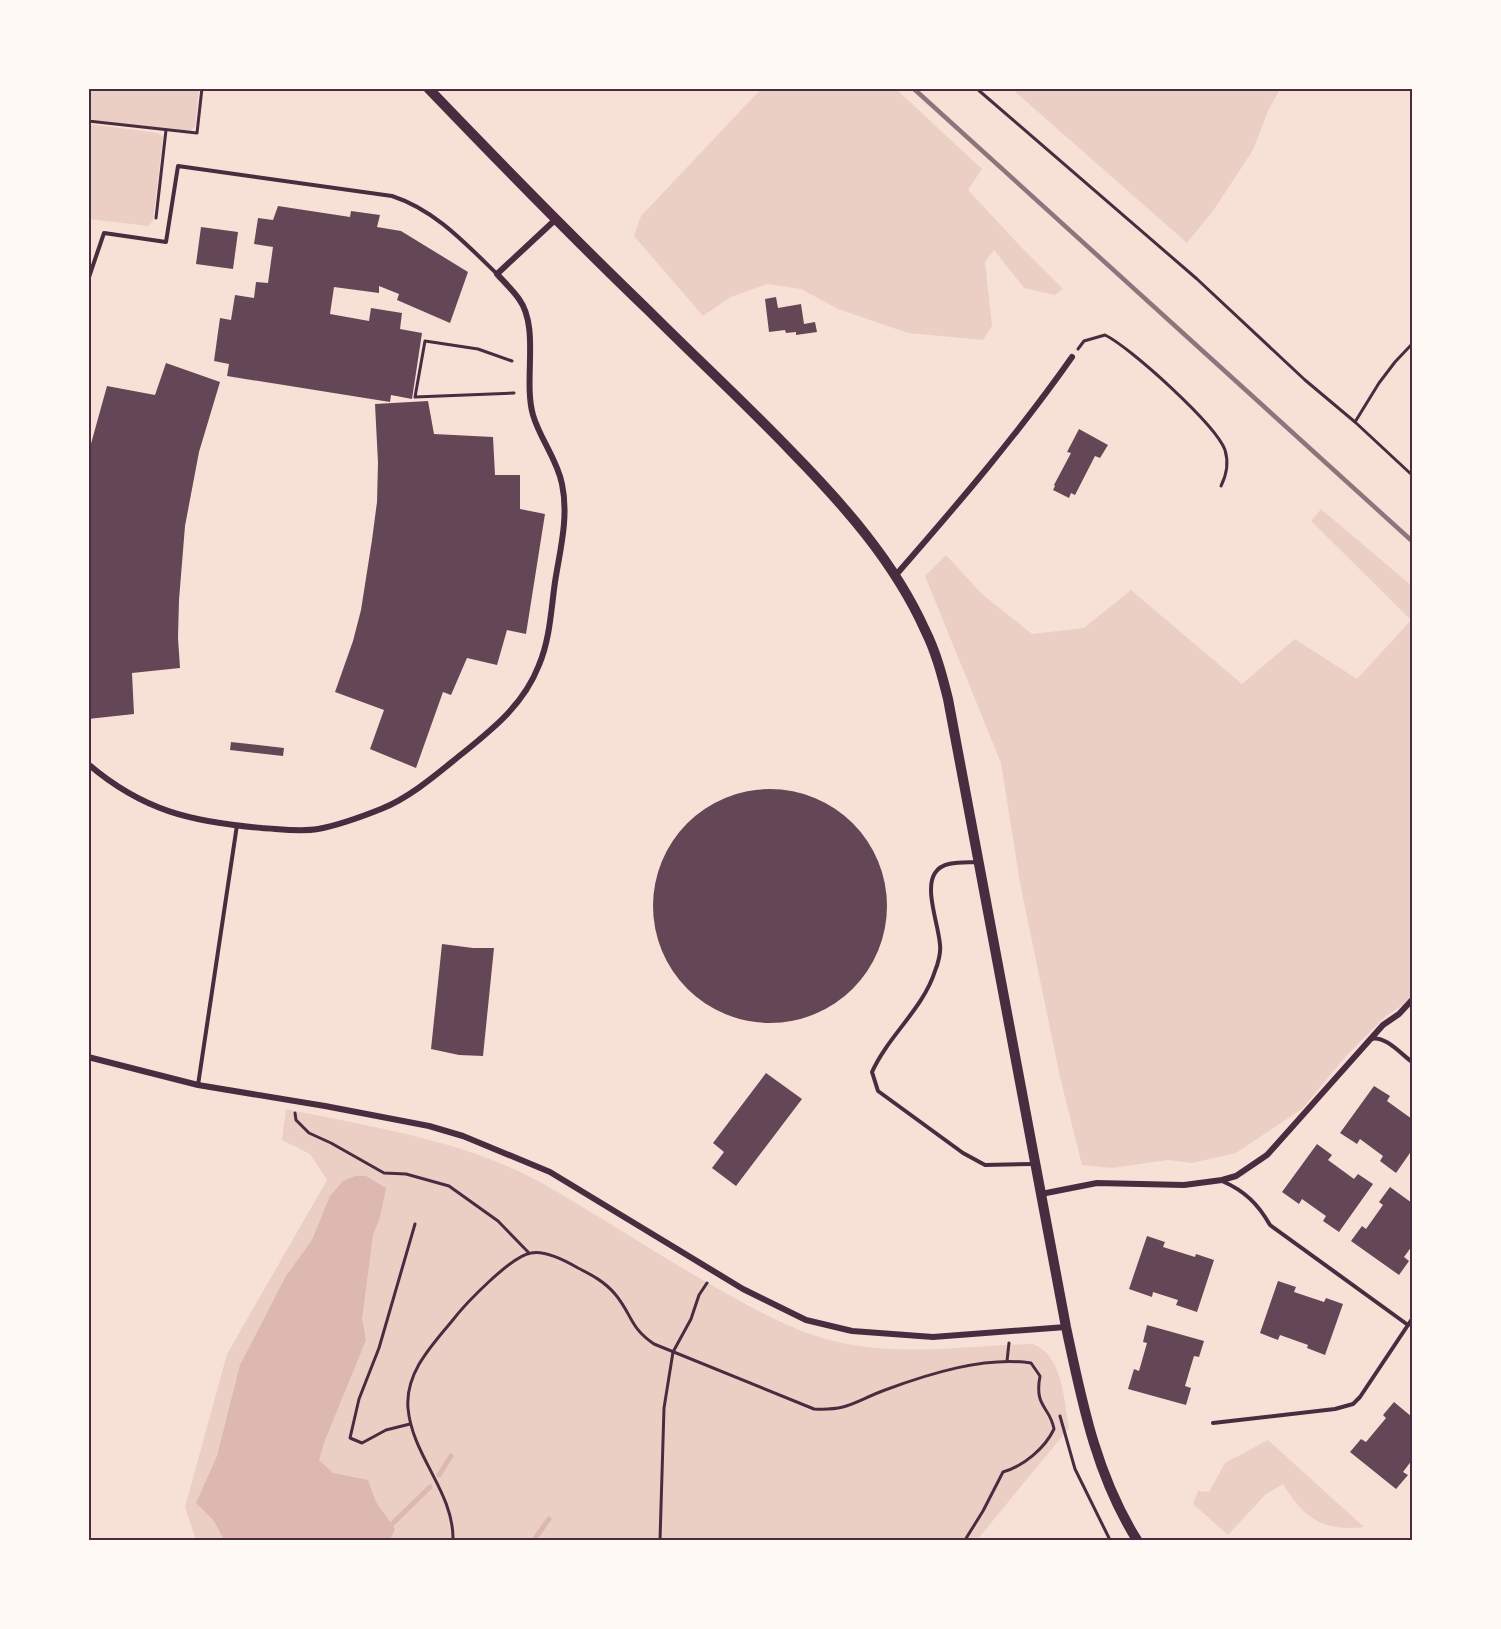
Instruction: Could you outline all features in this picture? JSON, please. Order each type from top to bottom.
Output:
[{"type":"main road","points":[[428,88],[555,220],[763,422],[806,467],[868,538],[917,612],[937,659],[948,699],[1066,1327],[1087,1424],[1106,1480],[1137,1540]]},
{"type":"street","points":[[88,764],[112,784],[140,801],[189,818],[294,830],[316,829],[339,824],[384,808],[432,777],[507,716],[520,699],[539,665],[549,625],[565,501],[558,468],[533,414],[528,350],[530,329],[526,315],[520,300],[497,274],[555,220]]},
{"type":"street","points":[[895,576],[1036,409],[1072,357]]},
{"type":"street","points":[[1041,1194],[1097,1183],[1184,1185],[1236,1176],[1267,1155],[1383,1025],[1413,1000]]},
{"type":"street","points":[[88,1057],[198,1085],[429,1126],[495,1148],[550,1172],[743,1289],[806,1320],[852,1331],[933,1337],[1066,1327]]},
{"type":"lane","points":[[88,280],[104,233],[166,242],[178,166],[400,198],[428,212],[451,230],[497,274]]},
{"type":"lane","points":[[198,1085],[237,825]]},
{"type":"lane","points":[[979,861],[945,865],[935,872],[931,886],[941,947],[935,973],[920,1001],[878,1058],[872,1072],[878,1091],[963,1153],[985,1165],[1036,1163]]},
{"type":"lane","points":[[1370,1040],[1378,1038],[1385,1041],[1413,1062]]},
{"type":"lane","points":[[1222,1180],[1240,1189],[1258,1206],[1270,1225],[1408,1325]]},
{"type":"lane","points":[[1213,1423],[1335,1409],[1353,1404],[1366,1389],[1413,1319]]},
{"type":"path","points":[[88,122],[197,133],[202,88]]},
{"type":"path","points":[[976,88],[1197,279],[1305,380],[1413,475]]},
{"type":"path","points":[[156,218],[165,130]]},
{"type":"path","points":[[1072,357],[1084,341],[1105,335],[1124,345],[1193,410],[1219,440],[1227,460],[1226,475],[1221,486]]},
{"type":"path","points":[[512,361],[478,350],[425,341],[415,397],[514,393]]},
{"type":"path","points":[[1355,422],[1379,383],[1413,344]]},
{"type":"path","points":[[295,1111],[294,1117],[302,1128],[384,1173],[406,1174],[449,1186],[498,1221],[529,1253]]},
{"type":"path","points":[[410,1424],[386,1430],[362,1443],[350,1438],[359,1399],[379,1348],[415,1224]]},
{"type":"path","points":[[453,1540],[452,1521],[447,1505],[413,1438],[407,1406],[410,1386],[430,1346],[459,1311],[512,1261],[537,1252],[555,1257],[603,1282],[616,1294],[641,1335],[654,1344],[814,1409],[834,1410],[850,1406],[880,1392],[915,1380],[968,1367],[1007,1361],[1031,1363],[1040,1376],[1038,1391],[1040,1400],[1053,1422],[1054,1429],[1030,1458],[1015,1468],[1003,1472],[965,1540]]},
{"type":"path","points":[[660,1540],[664,1408],[673,1352],[691,1319],[699,1295],[707,1283]]},
{"type":"path","points":[[1007,1361],[1009,1343]]},
{"type":"path","points":[[1060,1416],[1075,1469],[1110,1540]]},
{"type":"path","points":[[1029,1540],[1036,1540]]},
{"type":"shaded area","points":[[89,89],[199,89],[195,127],[190,131],[89,120]]},
{"type":"shaded area","points":[[761,89],[896,89],[982,169],[968,190],[1063,289],[1055,295],[1024,288],[994,250],[985,262],[992,326],[983,340],[908,333],[838,309],[801,289],[767,284],[731,297],[703,316],[634,236],[641,216]]},
{"type":"shaded area","points":[[1012,89],[1280,89],[1268,111],[1253,150],[1213,211],[1187,243]]},
{"type":"shaded area","points":[[89,124],[158,133],[163,137],[153,221],[148,226],[89,219]]},
{"type":"shaded area","points":[[1321,509],[1412,586],[1412,999],[1386,1016],[1347,1055],[1302,1109],[1236,1153],[1192,1163],[1168,1160],[1112,1168],[1082,1165],[1060,1077],[1020,883],[1001,763],[925,576],[946,555],[982,594],[1032,634],[1084,628],[1131,590],[1242,684],[1295,639],[1357,679],[1411,620],[1311,521]]},
{"type":"shaded area","points":[[286,1109],[449,1145],[512,1168],[542,1183],[736,1299],[778,1321],[823,1338],[886,1349],[1033,1344],[1051,1358],[1056,1368],[1069,1428],[977,1540],[196,1540],[185,1507],[227,1354],[327,1180],[310,1154],[282,1140]]},
{"type":"shaded area","points":[[355,1176],[366,1176],[386,1188],[380,1217],[373,1235],[362,1319],[366,1340],[319,1460],[333,1473],[368,1480],[376,1502],[395,1529],[390,1540],[224,1540],[214,1521],[196,1503],[217,1456],[240,1365],[286,1276],[312,1240],[330,1196],[343,1181]]},
{"type":"shaded area","points":[[1268,1440],[1364,1527],[1337,1527],[1316,1520],[1299,1506],[1283,1484],[1266,1494],[1228,1535],[1193,1504],[1198,1491],[1209,1492],[1225,1463]]},
{"type":"building","points":[[278,206],[350,217],[351,211],[380,215],[377,227],[401,231],[468,272],[450,323],[397,300],[399,294],[379,286],[379,293],[334,287],[330,314],[369,321],[371,308],[402,313],[400,329],[422,333],[412,399],[391,395],[390,402],[227,376],[229,364],[214,361],[220,318],[231,320],[235,295],[254,298],[256,282],[268,283],[273,247],[254,244],[258,218],[273,220]]},
{"type":"building","points":[[201,227],[238,232],[233,269],[196,264]]},
{"type":"building","points":[[776,297],[778,308],[801,304],[804,324],[815,322],[817,332],[796,335],[796,332],[786,333],[785,330],[769,332],[765,299]]},
{"type":"building","points":[[166,363],[220,382],[199,452],[185,526],[179,600],[180,668],[132,673],[134,714],[88,719],[89,451],[107,386],[155,395]]},
{"type":"building","points":[[428,401],[434,434],[493,437],[495,475],[520,475],[520,509],[545,514],[526,634],[507,630],[497,665],[467,658],[451,695],[443,692],[416,768],[370,749],[384,710],[335,692],[361,610],[372,540],[377,502],[378,463],[375,404]]},
{"type":"building","points":[[1079,429],[1108,445],[1100,458],[1095,456],[1075,495],[1071,493],[1069,498],[1053,490],[1071,453],[1067,452]]},
{"type":"building","points":[[231,742],[284,748],[283,756],[230,750]]},
{"type":"building","points":[[758,789],[782,789],[825,802],[853,823],[874,851],[885,883],[887,906],[885,929],[874,961],[853,989],[825,1010],[804,1018],[782,1023],[758,1023],[715,1010],[696,997],[679,980],[666,961],[658,940],[653,918],[653,894],[666,851],[679,832],[696,815],[715,802],[736,794]]},
{"type":"building","points":[[442,944],[494,948],[483,1056],[459,1055],[431,1049]]},
{"type":"building","points":[[766,1073],[802,1099],[736,1186],[712,1168],[724,1152],[713,1143]]},
{"type":"building","points":[[1374,1086],[1390,1096],[1387,1101],[1412,1119],[1412,1150],[1396,1173],[1380,1161],[1383,1156],[1360,1139],[1357,1144],[1340,1133]]},
{"type":"building","points":[[1317,1144],[1332,1155],[1328,1160],[1354,1179],[1358,1174],[1373,1184],[1339,1232],[1323,1221],[1326,1216],[1302,1199],[1299,1204],[1282,1192]]},
{"type":"building","points":[[1390,1187],[1412,1203],[1412,1246],[1404,1257],[1409,1261],[1399,1275],[1351,1241],[1362,1226],[1366,1229],[1383,1205],[1379,1202]]},
{"type":"building","points":[[1147,1236],[1165,1242],[1163,1247],[1214,1260],[1197,1312],[1176,1305],[1178,1300],[1153,1292],[1152,1297],[1129,1289]]},
{"type":"building","points":[[1278,1281],[1296,1287],[1294,1292],[1324,1302],[1326,1298],[1343,1304],[1325,1355],[1307,1348],[1308,1345],[1280,1335],[1278,1340],[1260,1333]]},
{"type":"building","points":[[1147,1325],[1204,1341],[1199,1357],[1194,1356],[1185,1386],[1191,1388],[1186,1405],[1128,1389],[1134,1369],[1139,1371],[1147,1343],[1143,1342]]},
{"type":"building","points":[[1394,1402],[1412,1417],[1412,1460],[1403,1472],[1408,1475],[1396,1489],[1350,1452],[1361,1439],[1366,1442],[1386,1418],[1383,1415]]},
{"type":"waterway","points":[[439,1475],[451,1456]]},
{"type":"waterway","points":[[388,1528],[430,1487]]},
{"type":"waterway","points":[[534,1540],[549,1519]]},
{"type":"railway","points":[[913,88],[1412,541]]}]
